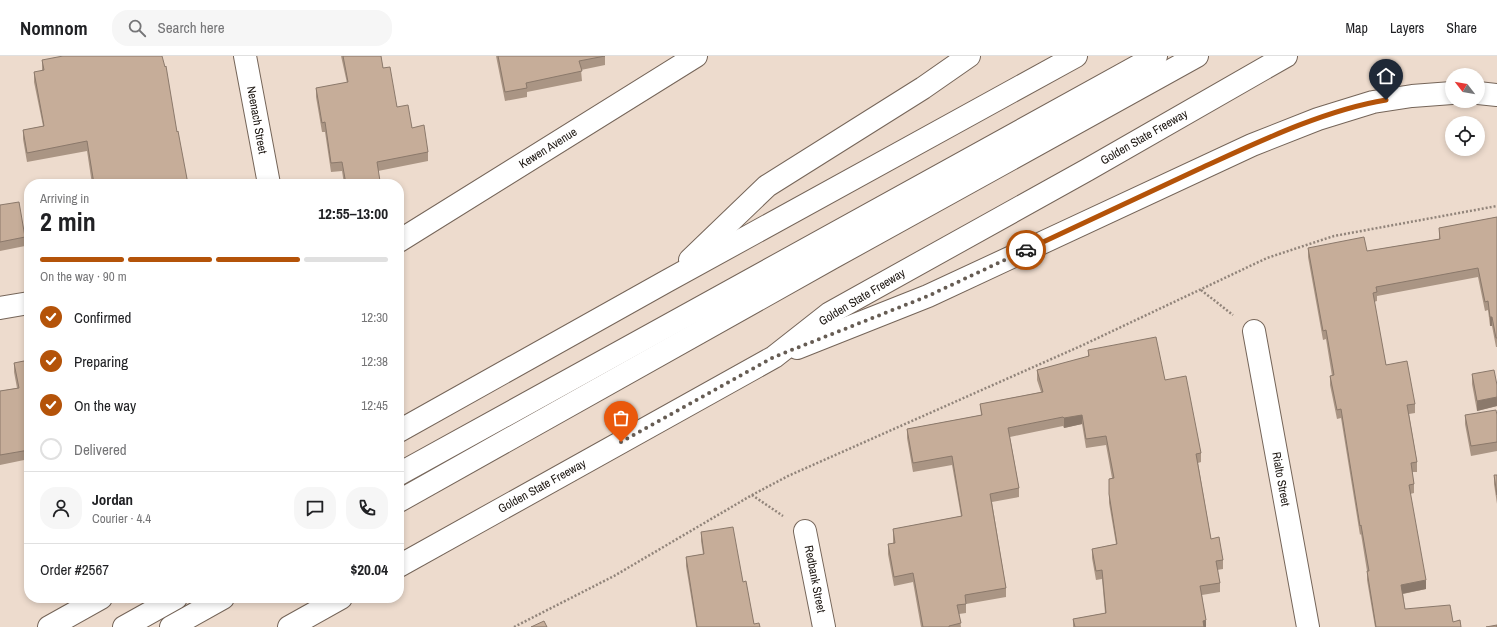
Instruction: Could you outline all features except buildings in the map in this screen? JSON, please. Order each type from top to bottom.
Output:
[{"type":"main road","name":"Neenach Street","points":[[246,56],[268,179]]},
{"type":"main road","name":"Kewen Avenue","points":[[404,238],[696,56]]},
{"type":"main road","points":[[667,281],[767,186],[923,88],[969,56]]},
{"type":"main road","points":[[404,428],[667,281],[1076,56]]},
{"type":"main road","points":[[404,471],[1156,56]]},
{"type":"main road","points":[[404,498],[832,258],[1197,56]]},
{"type":"main road","name":"Golden State Freeway","points":[[404,563],[774,357],[830,313],[1080,174],[1286,56]]},
{"type":"main road","points":[[774,357],[928,296],[1252,145],[1318,119],[1373,102],[1412,96],[1445,94]]},
{"type":"main road","points":[[1485,94],[1497,95]]},
{"type":"main road","points":[[0,308],[24,304]]},
{"type":"main road","name":"Rialto Street","points":[[1254,331],[1308,627]]},
{"type":"main road","name":"Redbank Street","points":[[805,531],[824,627]]},
{"type":"main road","points":[[49,627],[92,603]]},
{"type":"main road","points":[[124,627],[167,603]]},
{"type":"main road","points":[[171,627],[214,603]]},
{"type":"main road","points":[[289,627],[332,603]]},
{"type":"path","points":[[514,627],[614,576],[752,495],[788,476],[1083,345],[1267,258],[1334,236],[1497,206]]},
{"type":"path","points":[[1201,290],[1254,331]]},
{"type":"path","points":[[752,495],[805,531]]},
{"type":"way so far","points":[[621,442],[774,357],[928,296],[1026,250]]},
{"type":"route","points":[[1026,250],[1252,145],[1318,119],[1373,102],[1386,100]]}]
